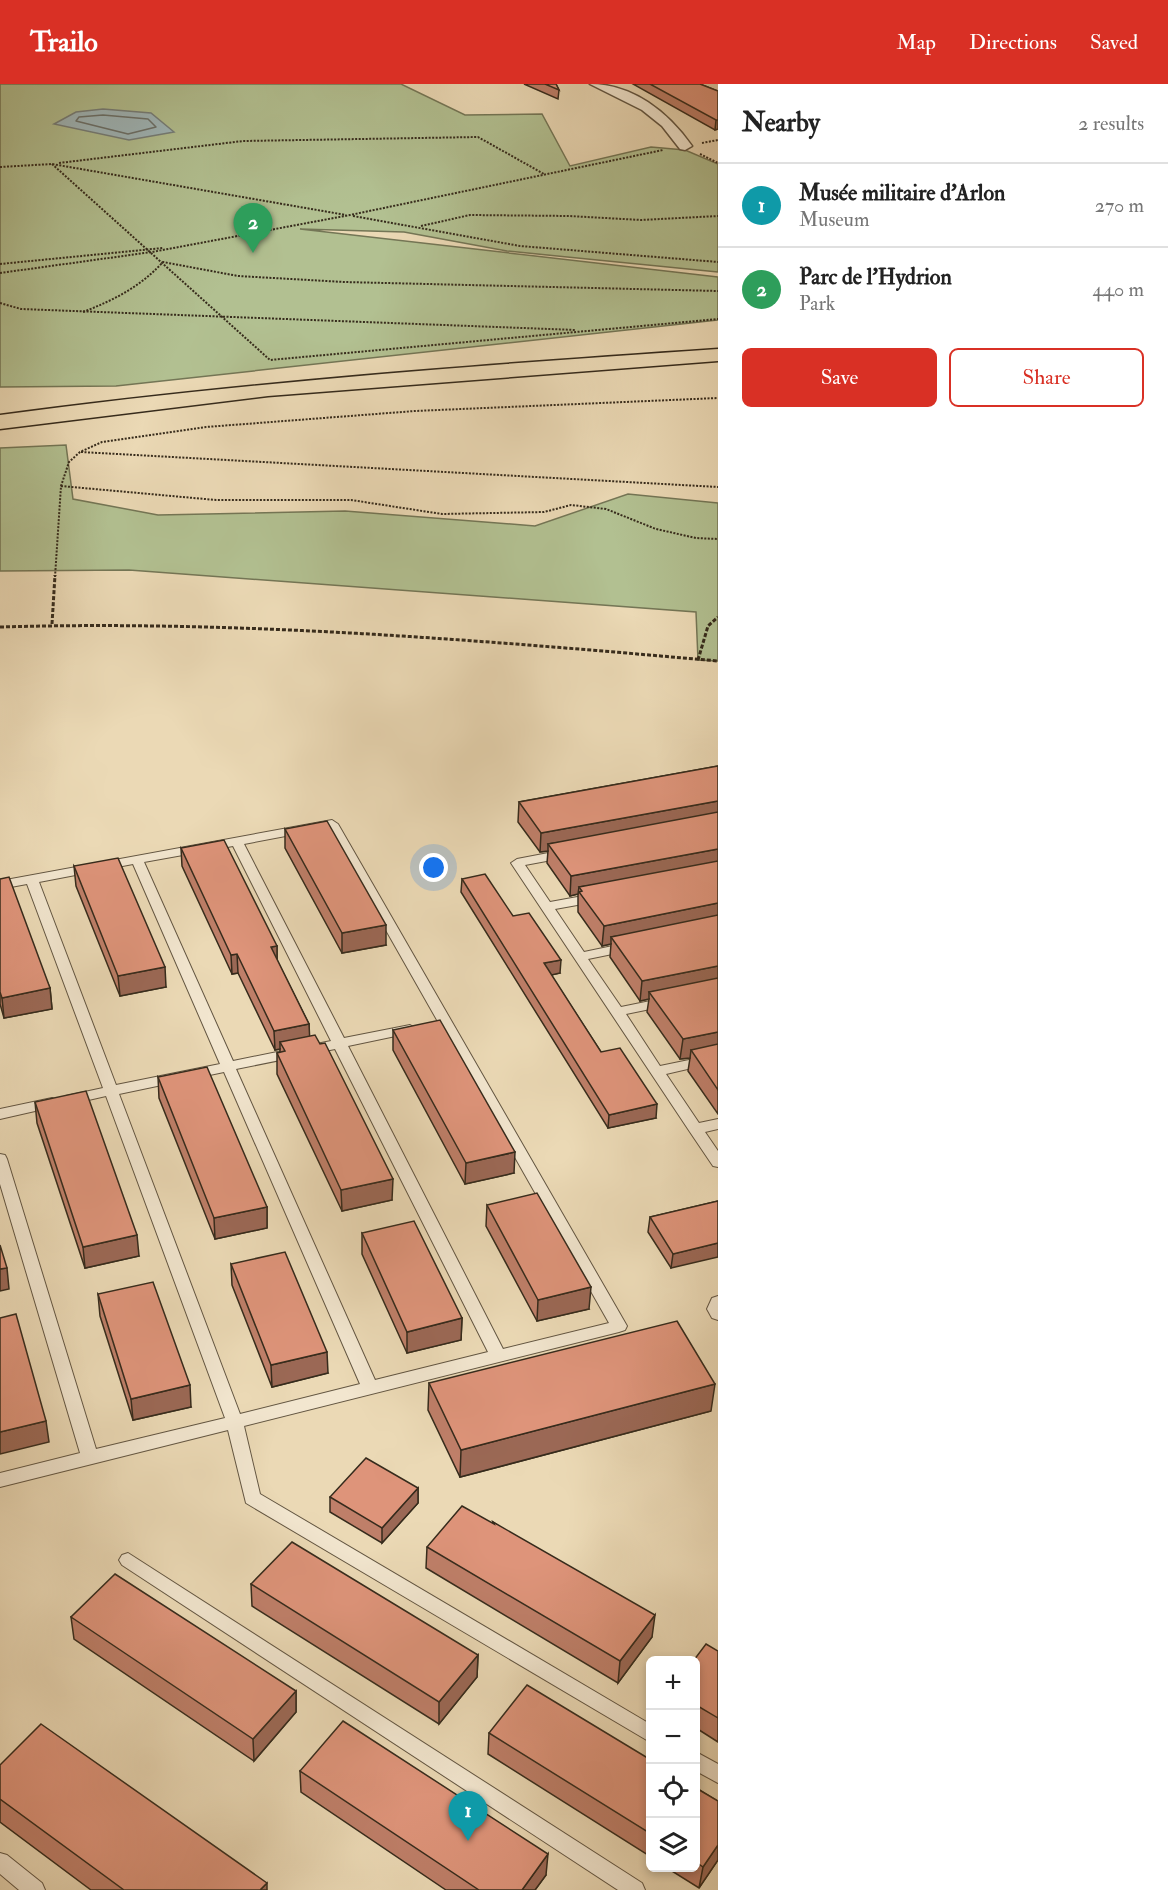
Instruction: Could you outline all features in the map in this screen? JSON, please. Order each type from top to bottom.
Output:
[{"type":"highway","points":[[0,422],[82,410],[376,379],[718,355]]},
{"type":"highway","points":[[0,434],[307,398],[718,368]]},
{"type":"highway","points":[[0,412],[82,410]]},
{"type":"street","points":[[597,84],[638,101],[657,112],[674,128],[686,146]]},
{"type":"lane","points":[[0,885],[332,824],[433,1024],[620,1326],[0,1480]]},
{"type":"lane","points":[[237,842],[499,1357]]},
{"type":"lane","points":[[572,853],[517,863],[718,1162]]},
{"type":"lane","points":[[137,860],[370,1388]]},
{"type":"lane","points":[[32,879],[235,1422],[252,1498],[646,1731]]},
{"type":"lane","points":[[546,907],[603,896]]},
{"type":"lane","points":[[580,957],[637,945]]},
{"type":"lane","points":[[617,1012],[684,998]]},
{"type":"lane","points":[[0,1114],[433,1024]]},
{"type":"lane","points":[[657,1071],[718,1058]]},
{"type":"lane","points":[[695,1129],[718,1124]]},
{"type":"lane","points":[[0,1159],[90,1458]]},
{"type":"lane","points":[[718,1302],[715,1309],[718,1314]]},
{"type":"lane","points":[[128,1560],[635,1890]]},
{"type":"lane","points":[[700,1763],[718,1774]]},
{"type":"lane","points":[[0,1862],[35,1890]]},
{"type":"path","points":[[0,167],[52,164],[243,141],[478,137],[544,174]]},
{"type":"path","points":[[0,273],[191,245],[686,146]]},
{"type":"path","points":[[52,164],[520,246],[718,262]]},
{"type":"path","points":[[52,164],[270,360],[718,319]]},
{"type":"path","points":[[417,227],[470,215],[569,216],[641,220],[718,216]]},
{"type":"path","points":[[0,264],[191,245]]},
{"type":"path","points":[[163,262],[238,276],[718,291]]},
{"type":"path","points":[[83,312],[122,298],[146,281],[163,262]]},
{"type":"path","points":[[0,303],[21,309],[83,312],[438,324],[480,328],[541,327],[586,331]]},
{"type":"path","points":[[52,624],[61,486],[69,462],[80,452],[102,442],[206,427],[415,411],[718,398]]},
{"type":"path","points":[[80,452],[718,487]]},
{"type":"path","points":[[61,486],[216,500],[351,500],[442,514],[544,512],[571,505],[606,509],[656,529],[696,538],[718,539]]},
{"type":"path","points":[[698,660],[708,626],[718,617]]},
{"type":"path","points":[[0,627],[52,624],[188,625],[320,630],[718,661]]},
{"type":"green space","points":[[0,84],[401,84],[465,115],[542,114],[570,166],[651,147],[685,150],[718,164],[718,272],[507,251],[404,232],[300,229],[718,277],[718,320],[116,386],[0,387]]},
{"type":"green space","points":[[66,445],[73,499],[158,515],[345,511],[535,526],[628,494],[718,503],[718,661],[698,660],[696,612],[129,570],[0,571],[0,448]]},
{"type":"water","points":[[103,109],[151,113],[174,132],[129,140],[54,124],[76,112]]},
{"type":"building","points":[[545,84],[556,84],[559,90]]},
{"type":"building","points":[[650,84],[700,84],[718,91],[718,120],[716,120]]},
{"type":"building","points":[[718,766],[718,801],[541,833],[519,802]]},
{"type":"building","points":[[718,812],[718,849],[571,876],[548,844]]},
{"type":"building","points":[[327,821],[386,925],[342,933],[285,829]]},
{"type":"building","points":[[224,840],[277,946],[271,947],[309,1024],[274,1031],[237,954],[231,955],[181,848]]},
{"type":"building","points":[[118,858],[165,967],[118,976],[74,866]]},
{"type":"building","points":[[718,861],[718,903],[604,926],[579,892],[582,891],[579,887]]},
{"type":"building","points":[[485,874],[513,916],[529,913],[561,960],[544,963],[601,1052],[620,1048],[657,1104],[609,1115],[462,879]]},
{"type":"building","points":[[9,877],[50,988],[2,998],[0,992],[0,879]]},
{"type":"building","points":[[718,915],[718,966],[642,981],[611,937]]},
{"type":"building","points":[[718,978],[718,1032],[683,1039],[649,992]]},
{"type":"building","points":[[440,1020],[515,1152],[466,1163],[393,1030]]},
{"type":"building","points":[[315,1035],[320,1044],[325,1043],[393,1179],[341,1190],[277,1053],[285,1051],[280,1042]]},
{"type":"building","points":[[718,1044],[718,1090],[691,1050]]},
{"type":"building","points":[[207,1067],[267,1207],[214,1218],[158,1077]]},
{"type":"building","points":[[86,1091],[137,1235],[83,1247],[35,1102]]},
{"type":"building","points":[[537,1193],[591,1287],[538,1300],[487,1205]]},
{"type":"building","points":[[718,1201],[718,1243],[673,1254],[650,1217]]},
{"type":"building","points":[[414,1221],[462,1318],[407,1332],[362,1233]]},
{"type":"building","points":[[0,1245],[7,1268],[0,1269]]},
{"type":"building","points":[[285,1252],[327,1352],[271,1365],[231,1264]]},
{"type":"building","points":[[153,1282],[190,1385],[131,1399],[98,1294]]},
{"type":"building","points":[[16,1314],[46,1421],[0,1432],[0,1318]]},
{"type":"building","points":[[677,1321],[715,1384],[461,1450],[429,1383]]},
{"type":"building","points":[[366,1458],[418,1488],[382,1528],[330,1497]]},
{"type":"building","points":[[462,1506],[655,1615],[620,1661],[427,1547]]},
{"type":"building","points":[[292,1542],[478,1655],[439,1702],[251,1584]]},
{"type":"building","points":[[115,1574],[296,1691],[253,1739],[71,1617]]},
{"type":"building","points":[[706,1644],[718,1651],[718,1718],[700,1707],[700,1656],[697,1656]]},
{"type":"building","points":[[527,1685],[646,1757],[646,1831],[489,1733]]},
{"type":"building","points":[[343,1721],[548,1854],[522,1890],[479,1890],[300,1771]]},
{"type":"building","points":[[41,1724],[267,1883],[260,1890],[124,1890],[0,1799],[0,1765]]},
{"type":"building","points":[[700,1790],[718,1801],[718,1845],[703,1867],[700,1865]]},
{"type":"place","name":"Parc de l'Hydrion","points":[[253,253]]},
{"type":"place","name":"Musée militaire d'Arlon","points":[[468,1841]]}]
